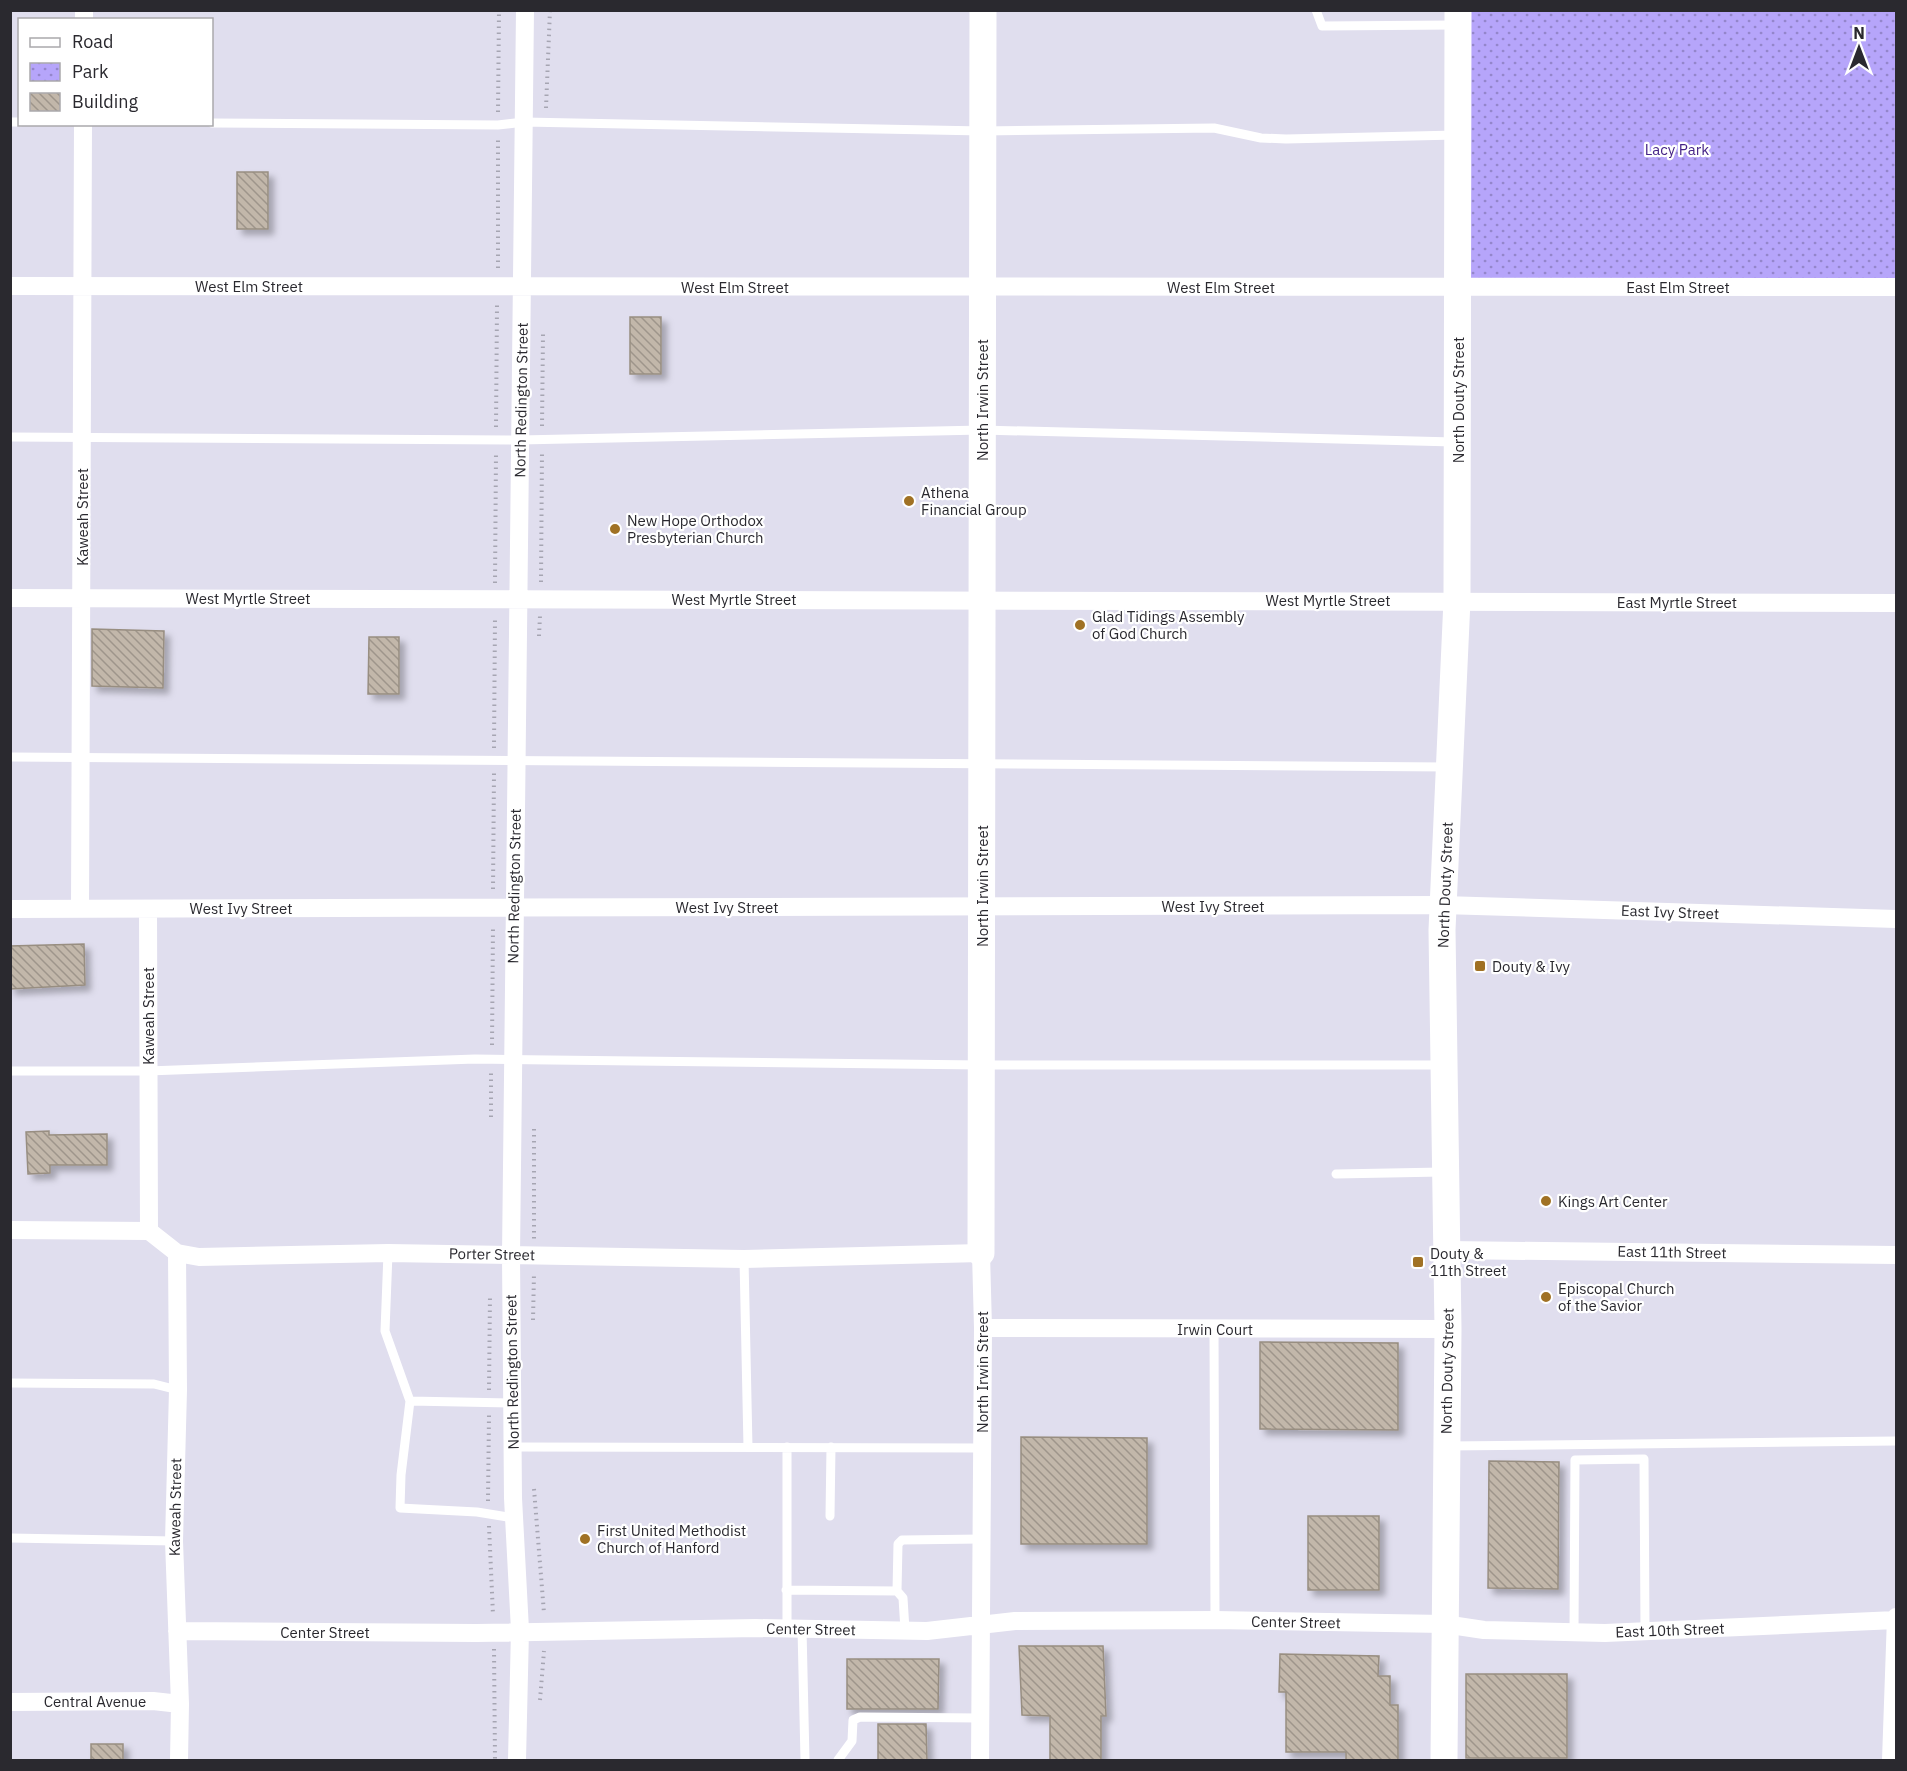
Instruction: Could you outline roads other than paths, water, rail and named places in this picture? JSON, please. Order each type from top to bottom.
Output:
[{"type":"street","name":"North Redington Street","points":[[517,1761],[520,1630],[514,1518],[522,1447],[513,1403],[511,1256],[513,908],[519,599],[525,10]]},
{"type":"street","name":"North Irwin Street","points":[[980,1761],[979,1626],[983,1328],[981,906],[983,10]]},
{"type":"street","name":"North Douty Street","points":[[1444,1761],[1445,1446],[1448,1329],[1442,1065],[1443,905],[1457,600],[1458,18]]},
{"type":"street","name":"Kaweah Street","points":[[80,909],[84,126]]},
{"type":"street","name":"West Elm Street","points":[[10,286],[1459,288]]},
{"type":"street","name":"East Elm Street","points":[[1459,288],[1896,287]]},
{"type":"street","name":"West Myrtle Street","points":[[10,597],[1457,600]]},
{"type":"street","name":"East Myrtle Street","points":[[1457,600],[1896,603]]},
{"type":"street","name":"West Ivy Street","points":[[10,909],[1443,905]]},
{"type":"street","name":"East Ivy Street","points":[[1443,905],[1896,919]]},
{"type":"street","name":"Kaweah Street","points":[[148,909],[149,1231]]},
{"type":"street","points":[[10,1230],[149,1231],[177,1253]]},
{"type":"street","name":"East 11th Street","points":[[1447,1250],[1896,1255]]},
{"type":"street","name":"Kaweah Street","points":[[177,1253],[178,1390],[174,1541],[180,1704],[179,1761]]},
{"type":"street","name":"Porter Street","points":[[177,1253],[199,1257],[388,1253],[744,1259],[981,1253]]},
{"type":"street","name":"Irwin Court","points":[[983,1328],[1448,1329]]},
{"type":"street","points":[[1892,1761],[1896,1619]]},
{"type":"street","name":"East 10th Street","points":[[1444,1624],[1484,1630],[1574,1632],[1645,1631],[1896,1619]]},
{"type":"street","name":"Center Street","points":[[177,1631],[905,1630],[1015,1622],[1215,1620],[1444,1624]]},
{"type":"street","name":"Central Avenue","points":[[10,1702],[180,1704]]},
{"type":"lane","points":[[1316,10],[1322,26],[1458,18]]},
{"type":"lane","points":[[213,123],[498,125],[524,122],[983,131],[1214,128],[1261,138],[1286,139],[1459,134]]},
{"type":"lane","points":[[10,437],[520,441],[982,430],[1458,442]]},
{"type":"lane","points":[[10,757],[1450,766]]},
{"type":"lane","points":[[10,1071],[148,1071],[492,1059],[981,1065],[1442,1065]]},
{"type":"lane","points":[[1336,1174],[1445,1172]]},
{"type":"lane","points":[[388,1253],[385,1331],[410,1401],[401,1475],[400,1508],[514,1518]]},
{"type":"lane","points":[[744,1259],[748,1447]]},
{"type":"lane","points":[[1214,1329],[1215,1620]]},
{"type":"lane","points":[[10,1383],[154,1384],[178,1390]]},
{"type":"lane","points":[[410,1401],[513,1403]]},
{"type":"lane","points":[[1445,1446],[1896,1441]]},
{"type":"lane","points":[[522,1447],[982,1448]]},
{"type":"lane","points":[[787,1447],[786,1590],[794,1629],[805,1761]]},
{"type":"lane","points":[[830,1516],[831,1447]]},
{"type":"lane","points":[[1574,1632],[1575,1460],[1644,1459],[1645,1631]]},
{"type":"lane","points":[[10,1538],[174,1541]]},
{"type":"lane","points":[[905,1630],[903,1598],[897,1591],[900,1541],[981,1539]]},
{"type":"lane","points":[[786,1590],[897,1591]]},
{"type":"lane","points":[[838,1761],[852,1741],[853,1720],[860,1717],[980,1718]]},
{"type":"place","name":"Athena Financial Group","points":[[909,501]]},
{"type":"place","name":"New Hope Orthodox Presbyterian Church","points":[[615,529]]},
{"type":"place","name":"Glad Tidings Assembly of God Church","points":[[1080,625]]},
{"type":"place","name":"Douty & Ivy","points":[[1480,966]]},
{"type":"place","name":"Kings Art Center","points":[[1546,1201]]},
{"type":"place","name":"Douty & 11th Street","points":[[1418,1262]]},
{"type":"place","name":"Episcopal Church of the Savior","points":[[1546,1297]]},
{"type":"place","name":"First United Methodist Church of Hanford","points":[[585,1539]]},
{"type":"park label","name":"Lacy Park","points":[[1677,149]]}]
